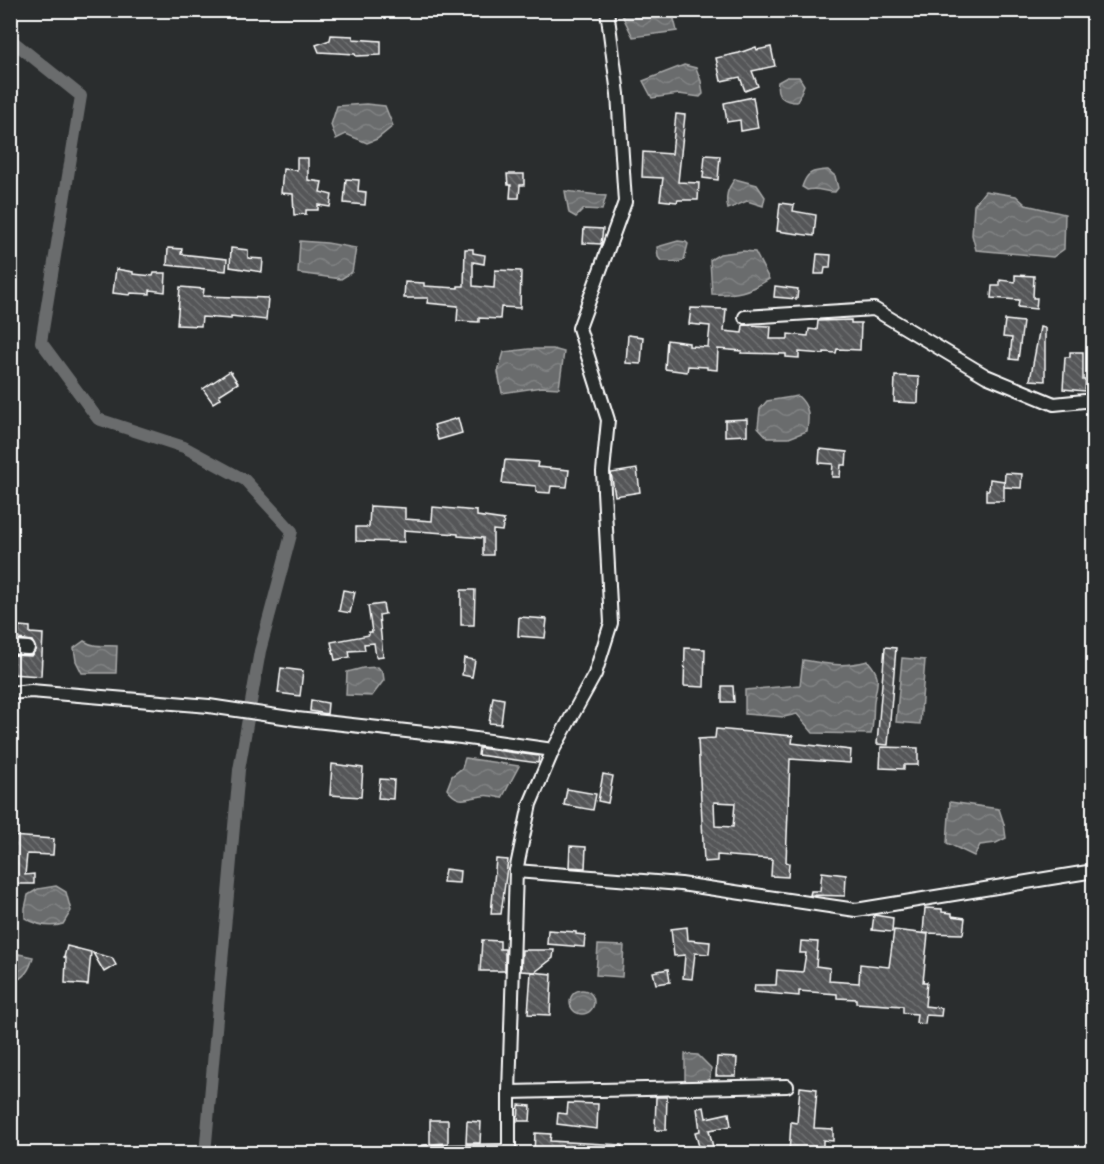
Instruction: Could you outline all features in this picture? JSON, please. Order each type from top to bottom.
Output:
[{"type":"street","points":[[425,1152],[509,1152],[516,871],[530,804],[553,750],[595,674],[611,623],[603,472],[608,420],[579,328],[625,202],[618,94],[607,10]]},
{"type":"street","points":[[745,317],[874,309],[986,376],[1054,404],[1094,400]]},
{"type":"street","points":[[10,647],[28,648]]},
{"type":"street","points":[[10,693],[31,691],[209,706],[553,750]]},
{"type":"street","points":[[516,871],[681,884],[856,910],[1094,871]]},
{"type":"street","points":[[509,1092],[787,1086]]},
{"type":"water","points":[[620,11],[672,11],[677,31],[633,37]]},
{"type":"water","points":[[684,65],[696,68],[703,94],[700,97],[679,94],[652,98],[643,81]]},
{"type":"water","points":[[787,77],[799,77],[804,85],[797,102],[788,101],[779,94],[778,82]]},
{"type":"water","points":[[366,104],[385,106],[393,126],[377,139],[367,143],[346,134],[336,139],[331,125],[337,106]]},
{"type":"water","points":[[828,170],[835,176],[838,188],[835,192],[807,190],[802,187],[811,173]]},
{"type":"water","points":[[735,179],[757,185],[765,197],[763,206],[747,201],[728,209],[727,193]]},
{"type":"water","points":[[565,191],[606,196],[602,210],[584,209],[576,217],[569,213]]},
{"type":"water","points":[[985,191],[1016,196],[1026,205],[1065,214],[1064,249],[1053,257],[976,250],[972,235],[974,205]]},
{"type":"water","points":[[300,241],[356,248],[352,272],[341,279],[298,273]]},
{"type":"water","points":[[678,241],[688,244],[684,260],[661,261],[657,247]]},
{"type":"water","points":[[755,252],[769,279],[742,292],[712,294],[710,260],[720,254]]},
{"type":"water","points":[[553,349],[564,352],[559,388],[542,387],[502,393],[498,372],[504,352]]},
{"type":"water","points":[[798,396],[808,412],[807,431],[789,438],[768,438],[758,427],[760,409],[767,401]]},
{"type":"water","points":[[84,641],[96,645],[117,646],[116,673],[82,673],[76,661],[74,648]]},
{"type":"water","points":[[902,658],[925,660],[920,724],[896,722]]},
{"type":"water","points":[[803,660],[842,665],[868,661],[877,676],[871,734],[813,733],[797,714],[784,717],[745,714],[745,690],[800,685]]},
{"type":"water","points":[[378,667],[383,673],[384,680],[372,696],[346,695],[347,672]]},
{"type":"water","points":[[465,758],[519,766],[502,798],[487,795],[459,799],[447,789],[452,776],[462,768]]},
{"type":"water","points":[[950,802],[999,809],[1006,838],[996,843],[980,845],[974,856],[947,843]]},
{"type":"water","points":[[56,886],[66,892],[71,911],[63,924],[44,925],[25,918],[28,895],[38,889]]},
{"type":"water","points":[[598,945],[624,946],[622,977],[596,975]]},
{"type":"water","points":[[10,952],[33,957],[26,973],[11,983]]},
{"type":"water","points":[[582,990],[591,993],[594,1002],[591,1011],[582,1014],[573,1011],[570,1002],[573,993]]},
{"type":"water","points":[[685,1054],[698,1055],[711,1068],[710,1078],[705,1082],[687,1084]]},
{"type":"building","points":[[331,35],[381,41],[381,55],[356,56],[355,54],[319,52],[316,45],[330,40]]},
{"type":"building","points":[[756,47],[757,50],[771,47],[775,66],[752,71],[758,86],[745,91],[740,77],[721,81],[716,58]]},
{"type":"building","points":[[753,97],[758,128],[741,131],[740,120],[727,122],[724,103]]},
{"type":"building","points":[[676,114],[685,115],[678,182],[699,183],[698,200],[678,200],[677,202],[660,200],[663,178],[642,177],[643,152],[672,154]]},
{"type":"building","points":[[705,155],[720,156],[718,180],[703,178]]},
{"type":"building","points":[[297,158],[308,158],[308,180],[322,182],[320,192],[332,195],[330,207],[318,205],[318,210],[306,210],[306,214],[294,215],[293,194],[281,193],[283,169],[297,170]]},
{"type":"building","points":[[507,174],[524,174],[524,185],[520,185],[519,198],[510,198],[511,185],[508,185]]},
{"type":"building","points":[[346,179],[359,180],[358,191],[366,192],[365,205],[344,203]]},
{"type":"building","points":[[780,203],[794,205],[793,211],[816,215],[814,236],[777,231]]},
{"type":"building","points":[[584,228],[603,229],[601,244],[583,243]]},
{"type":"building","points":[[168,248],[182,249],[181,254],[227,259],[226,271],[167,265]]},
{"type":"building","points":[[231,248],[248,250],[248,258],[263,259],[262,272],[230,267]]},
{"type":"building","points":[[465,249],[473,249],[473,253],[485,255],[484,264],[473,262],[473,286],[494,288],[495,270],[521,271],[520,308],[501,307],[500,319],[479,318],[479,322],[457,321],[458,306],[427,303],[428,298],[404,298],[405,282],[424,283],[424,286],[458,288],[458,286],[464,286]]},
{"type":"building","points":[[817,254],[831,255],[830,268],[825,268],[824,274],[815,274]]},
{"type":"building","points":[[116,269],[153,276],[154,273],[166,273],[165,292],[150,290],[150,294],[131,293],[130,295],[113,293]]},
{"type":"building","points":[[1015,275],[1034,276],[1033,298],[1037,298],[1036,309],[1018,307],[1019,300],[991,298],[992,286],[1000,286],[1000,280],[1015,282]]},
{"type":"building","points":[[775,286],[798,289],[797,299],[774,297]]},
{"type":"building","points":[[180,287],[204,289],[203,296],[268,298],[266,320],[231,316],[231,319],[202,317],[201,326],[177,325]]},
{"type":"building","points":[[691,308],[726,309],[724,331],[742,333],[743,325],[771,326],[770,339],[788,339],[788,334],[808,336],[809,329],[817,330],[818,321],[851,320],[851,323],[861,323],[860,350],[837,349],[836,353],[824,352],[824,354],[799,352],[799,358],[786,357],[786,354],[741,353],[742,351],[718,349],[717,370],[688,366],[687,372],[665,369],[667,340],[689,343],[689,346],[708,347],[710,326],[689,324]]},
{"type":"building","points":[[1005,320],[1023,322],[1018,360],[1010,359],[1012,338],[1003,337]]},
{"type":"building","points":[[1040,327],[1045,328],[1045,381],[1030,380]]},
{"type":"building","points":[[628,335],[643,337],[641,364],[626,363]]},
{"type":"building","points":[[1070,352],[1083,352],[1085,391],[1063,389],[1065,357],[1070,357]]},
{"type":"building","points":[[230,371],[238,383],[219,395],[221,398],[213,403],[203,389]]},
{"type":"building","points":[[895,376],[919,377],[918,403],[894,402]]},
{"type":"building","points":[[458,418],[462,433],[438,440],[434,425]]},
{"type":"building","points":[[747,419],[747,435],[725,436],[725,420]]},
{"type":"building","points":[[820,449],[847,452],[846,465],[841,465],[840,477],[832,477],[833,464],[819,463]]},
{"type":"building","points":[[505,460],[538,462],[537,467],[569,470],[567,487],[551,486],[550,493],[536,492],[536,486],[502,483]]},
{"type":"building","points":[[637,469],[640,492],[615,496],[611,473]]},
{"type":"building","points":[[1005,473],[1022,474],[1021,488],[1004,487]]},
{"type":"building","points":[[990,479],[1004,481],[1004,501],[986,501],[986,490],[989,490]]},
{"type":"building","points":[[370,506],[405,508],[405,519],[432,521],[433,507],[477,511],[477,516],[504,520],[502,531],[493,530],[493,555],[483,555],[483,538],[458,536],[458,534],[404,530],[404,542],[356,541],[356,527],[369,527]]},
{"type":"building","points":[[343,590],[355,592],[350,613],[339,611]]},
{"type":"building","points":[[461,590],[475,590],[474,625],[461,625]]},
{"type":"building","points":[[383,604],[385,614],[379,615],[383,656],[376,657],[374,643],[364,644],[365,650],[349,651],[350,657],[335,660],[331,642],[369,635],[369,632],[372,632],[368,606]]},
{"type":"building","points":[[519,617],[547,619],[545,638],[518,636]]},
{"type":"building","points":[[19,626],[30,627],[30,633],[43,634],[41,676],[10,674],[10,655],[31,656],[36,649],[32,641],[18,639]]},
{"type":"building","points":[[885,647],[896,648],[888,745],[877,744]]},
{"type":"building","points":[[685,648],[705,649],[704,687],[684,686]]},
{"type":"building","points":[[464,658],[475,660],[472,677],[462,675]]},
{"type":"building","points":[[281,668],[303,671],[300,696],[278,693]]},
{"type":"building","points":[[722,686],[733,686],[734,702],[722,702]]},
{"type":"building","points":[[493,697],[504,699],[501,724],[489,723]]},
{"type":"building","points":[[311,700],[328,703],[327,714],[310,711]]},
{"type":"building","points":[[716,729],[793,736],[792,743],[851,750],[850,763],[790,759],[786,862],[789,863],[788,877],[771,876],[772,859],[717,855],[717,861],[704,862],[698,739],[715,738]],"holes":[[[714,802],[735,803],[733,827],[715,826]]]},
{"type":"building","points":[[881,747],[918,748],[918,765],[904,765],[904,769],[880,768]]},
{"type":"building","points":[[479,748],[539,756],[538,763],[478,755]]},
{"type":"building","points":[[332,764],[363,768],[361,797],[330,795]]},
{"type":"building","points":[[603,774],[613,776],[608,803],[598,801]]},
{"type":"building","points":[[380,779],[394,780],[393,799],[378,798]]},
{"type":"building","points":[[567,789],[596,794],[593,810],[564,805]]},
{"type":"building","points":[[10,836],[54,839],[53,855],[27,854],[25,875],[34,874],[34,884],[11,884]]},
{"type":"building","points":[[570,846],[586,847],[585,868],[569,867]]},
{"type":"building","points":[[496,859],[508,860],[501,914],[491,914]]},
{"type":"building","points":[[445,869],[460,871],[459,883],[443,882]]},
{"type":"building","points":[[822,872],[846,875],[845,896],[810,895],[811,891],[820,891]]},
{"type":"building","points":[[925,908],[942,909],[942,912],[952,913],[952,916],[965,918],[963,934],[923,933]]},
{"type":"building","points":[[874,915],[893,918],[892,932],[872,930]]},
{"type":"building","points":[[687,927],[688,940],[710,942],[709,954],[695,953],[692,979],[683,978],[685,955],[674,956],[671,929]]},
{"type":"building","points":[[548,930],[585,935],[584,947],[547,944]]},
{"type":"building","points":[[894,930],[928,934],[923,982],[927,982],[925,1006],[942,1008],[941,1016],[926,1015],[925,1024],[916,1023],[917,1014],[903,1013],[903,1006],[856,1003],[856,999],[837,998],[837,994],[799,991],[799,996],[754,992],[755,985],[776,985],[777,970],[803,972],[806,953],[800,953],[801,941],[818,942],[816,966],[830,968],[829,981],[859,983],[860,964],[889,967]]},
{"type":"building","points":[[482,940],[500,941],[500,949],[505,949],[505,971],[480,971]]},
{"type":"building","points":[[67,946],[91,952],[88,985],[65,983],[66,958],[64,957]]},
{"type":"building","points":[[522,950],[554,950],[553,958],[535,972],[521,971]]},
{"type":"building","points":[[93,953],[112,958],[116,965],[104,972]]},
{"type":"building","points":[[668,969],[670,982],[656,984],[653,972]]},
{"type":"building","points":[[531,972],[552,974],[550,1015],[528,1014]]},
{"type":"building","points":[[717,1057],[737,1058],[736,1076],[716,1076]]},
{"type":"building","points":[[800,1087],[817,1089],[814,1128],[833,1129],[833,1141],[823,1140],[823,1154],[789,1154],[791,1122],[797,1123]]},
{"type":"building","points":[[656,1097],[667,1097],[666,1130],[655,1130]]},
{"type":"building","points":[[568,1103],[598,1104],[597,1129],[557,1124],[558,1113],[567,1114]]},
{"type":"building","points":[[519,1105],[531,1106],[530,1121],[518,1121]]},
{"type":"building","points":[[704,1107],[706,1118],[729,1113],[731,1126],[709,1130],[713,1147],[700,1150],[695,1132],[700,1131],[697,1108]]},
{"type":"building","points":[[430,1120],[448,1120],[448,1143],[430,1144]]},
{"type":"building","points":[[467,1121],[481,1122],[480,1143],[466,1143]]},
{"type":"building","points":[[535,1133],[551,1134],[550,1141],[622,1145],[621,1154],[534,1154]]},
{"type":"waterway","points":[[10,39],[81,96],[41,342],[98,419],[184,447],[245,480],[292,531],[260,651],[239,770],[205,1154]]}]
